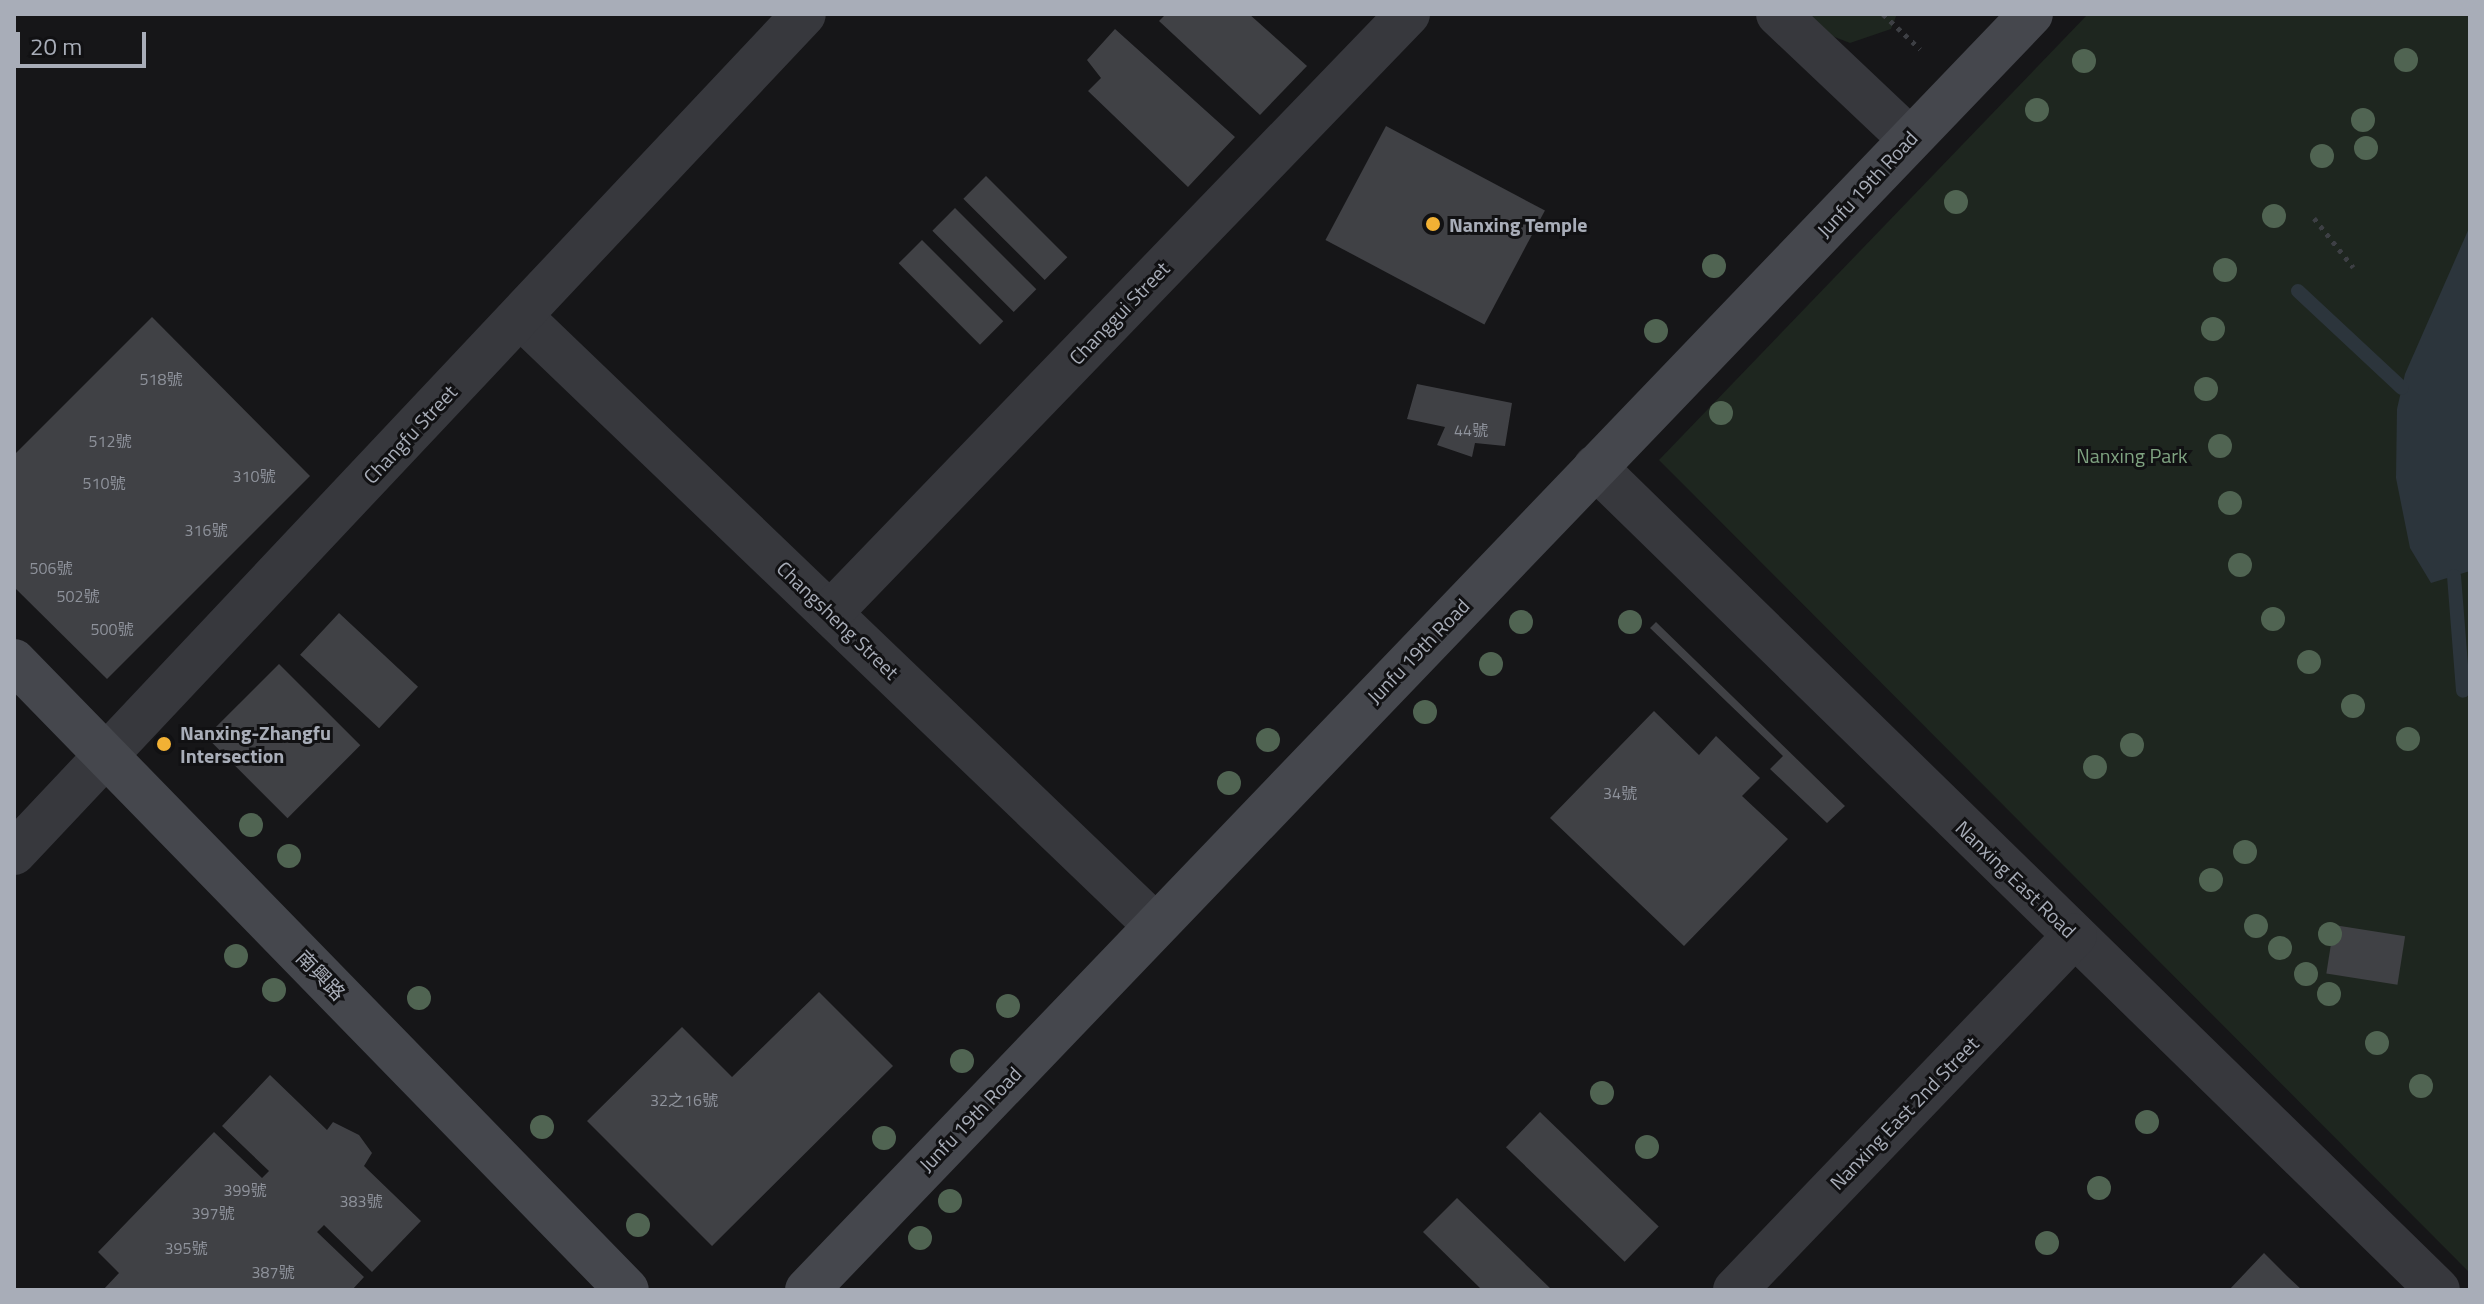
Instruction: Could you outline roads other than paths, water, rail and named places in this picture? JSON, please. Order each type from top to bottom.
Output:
[{"type":"street","name":"Changfu Street","points":[[14,853],[804,14]]},
{"type":"street","name":"Changgui Street","points":[[831,612],[1408,14]]},
{"type":"street","points":[[1778,14],[1909,138]]},
{"type":"street","name":"Junfu 19th Road","points":[[807,1290],[1909,138],[2012,20]]},
{"type":"street","name":"Changsheng Street","points":[[521,317],[1154,924]]},
{"type":"street","name":"Nanxing East Road","points":[[1595,467],[2438,1290]]},
{"type":"street","name":"南興路","points":[[14,661],[627,1290]]},
{"type":"street","name":"Nanxing East 2nd Street","points":[[1735,1290],[2075,936]]},
{"type":"waterway","points":[[2298,291],[2402,388]]},
{"type":"waterway","points":[[2454,576],[2463,691]]},
{"type":"place","name":"Nanxing Temple","points":[[1433,224]]},
{"type":"place","name":"Nanxing-Zhangfu Intersection","points":[[164,744]]},
{"type":"park label","name":"Nanxing Park","points":[[2132,455]]}]
